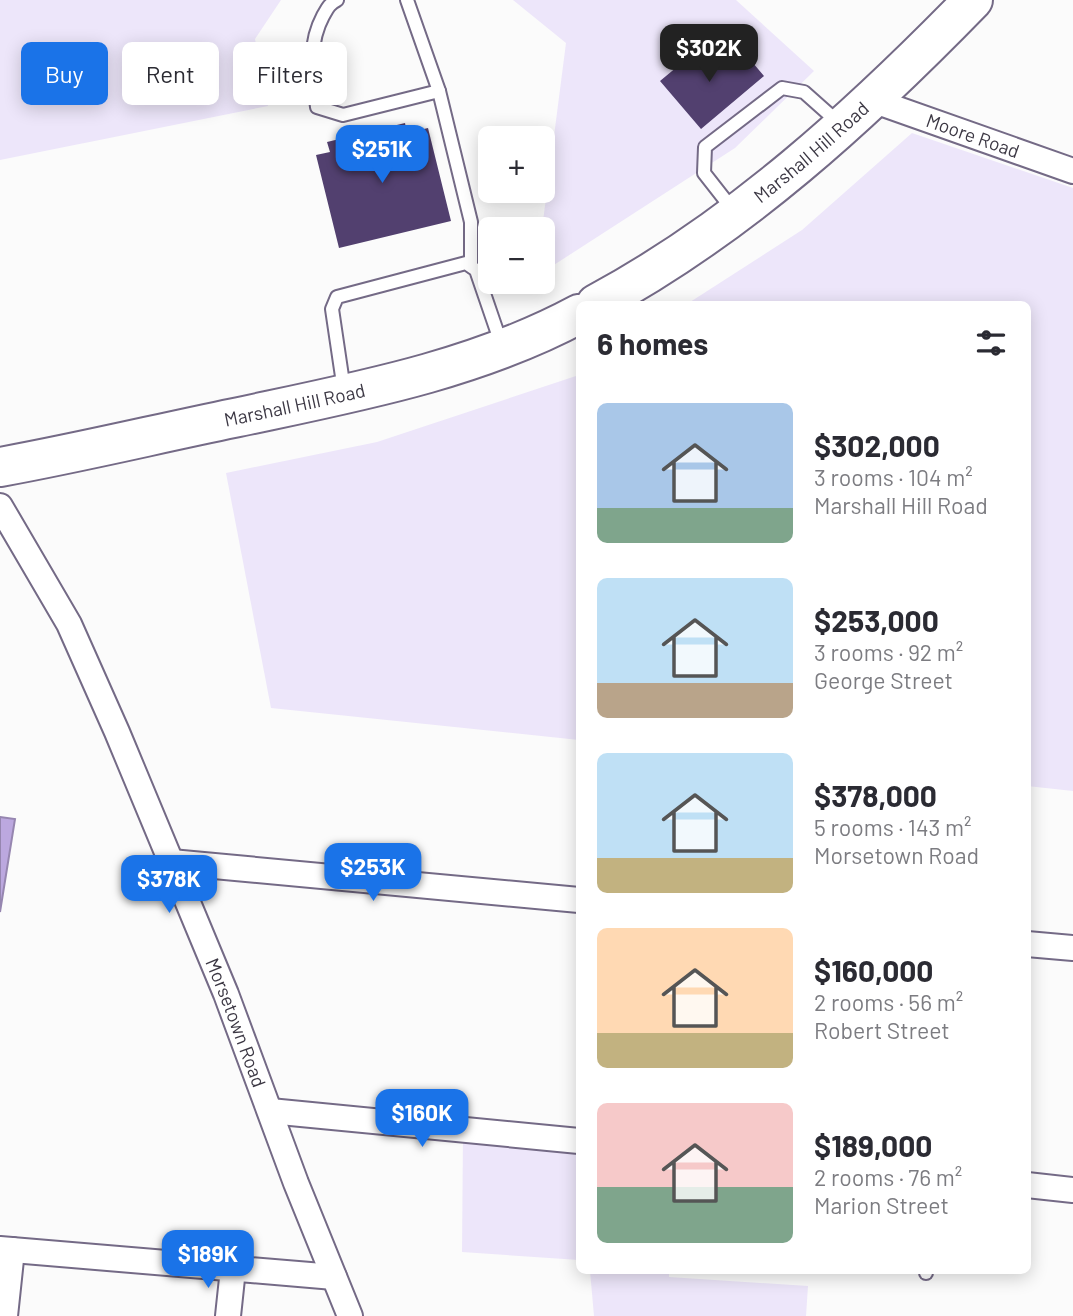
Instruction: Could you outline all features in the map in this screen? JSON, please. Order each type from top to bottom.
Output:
[{"type":"main road","name":"Marshall Hill Road","points":[[601,301],[691,247],[736,214],[872,100],[973,0]]},
{"type":"main road","name":"Marshall Hill Road","points":[[0,467],[345,394],[449,366],[555,327],[576,316]]},
{"type":"street","name":"Moore Road","points":[[872,100],[1073,171]]},
{"type":"street","name":"Morsetown Road","points":[[0,506],[68,624],[171,862],[226,994],[350,1316]]},
{"type":"street","points":[[171,862],[576,900]]},
{"type":"street","points":[[1031,944],[1073,948]]},
{"type":"street","points":[[270,1111],[576,1141]]},
{"type":"street","points":[[1031,1185],[1073,1189]]},
{"type":"street","points":[[5,1316],[6,1250],[334,1277]]},
{"type":"street","points":[[228,1316],[233,1269]]},
{"type":"lane","points":[[337,0],[330,3],[314,33],[312,70],[317,107],[343,115],[439,92]]},
{"type":"lane","points":[[407,0],[439,92],[471,222],[471,266]]},
{"type":"lane","points":[[736,214],[704,173],[705,147],[782,88],[804,92],[842,127]]},
{"type":"lane","points":[[345,394],[332,309],[337,297],[466,263],[476,270],[502,347]]},
{"type":"shaded area","points":[[0,0],[281,0],[256,42],[233,42],[233,105],[268,106],[0,160]]},
{"type":"shaded area","points":[[513,0],[736,0],[814,71],[735,148],[555,264],[555,217],[544,217],[545,203],[555,203],[555,128],[566,43]]},
{"type":"shaded area","points":[[912,133],[1073,188],[1073,791],[1031,786],[1031,301],[692,301],[802,230]]},
{"type":"shaded area","points":[[576,376],[576,740],[271,708],[226,473],[377,442]]},
{"type":"shaded area","points":[[0,817],[15,819],[0,912]]},
{"type":"shaded area","points":[[463,1134],[576,1144],[576,1260],[462,1252]]},
{"type":"shaded area","points":[[590,1274],[669,1274],[669,1277],[808,1286],[806,1316],[594,1316]]},
{"type":"building","points":[[707,42],[730,70],[747,56],[764,76],[701,129],[660,81]]},
{"type":"building","points":[[405,123],[407,133],[428,128],[451,221],[339,248],[316,155],[330,152],[327,142]]}]
